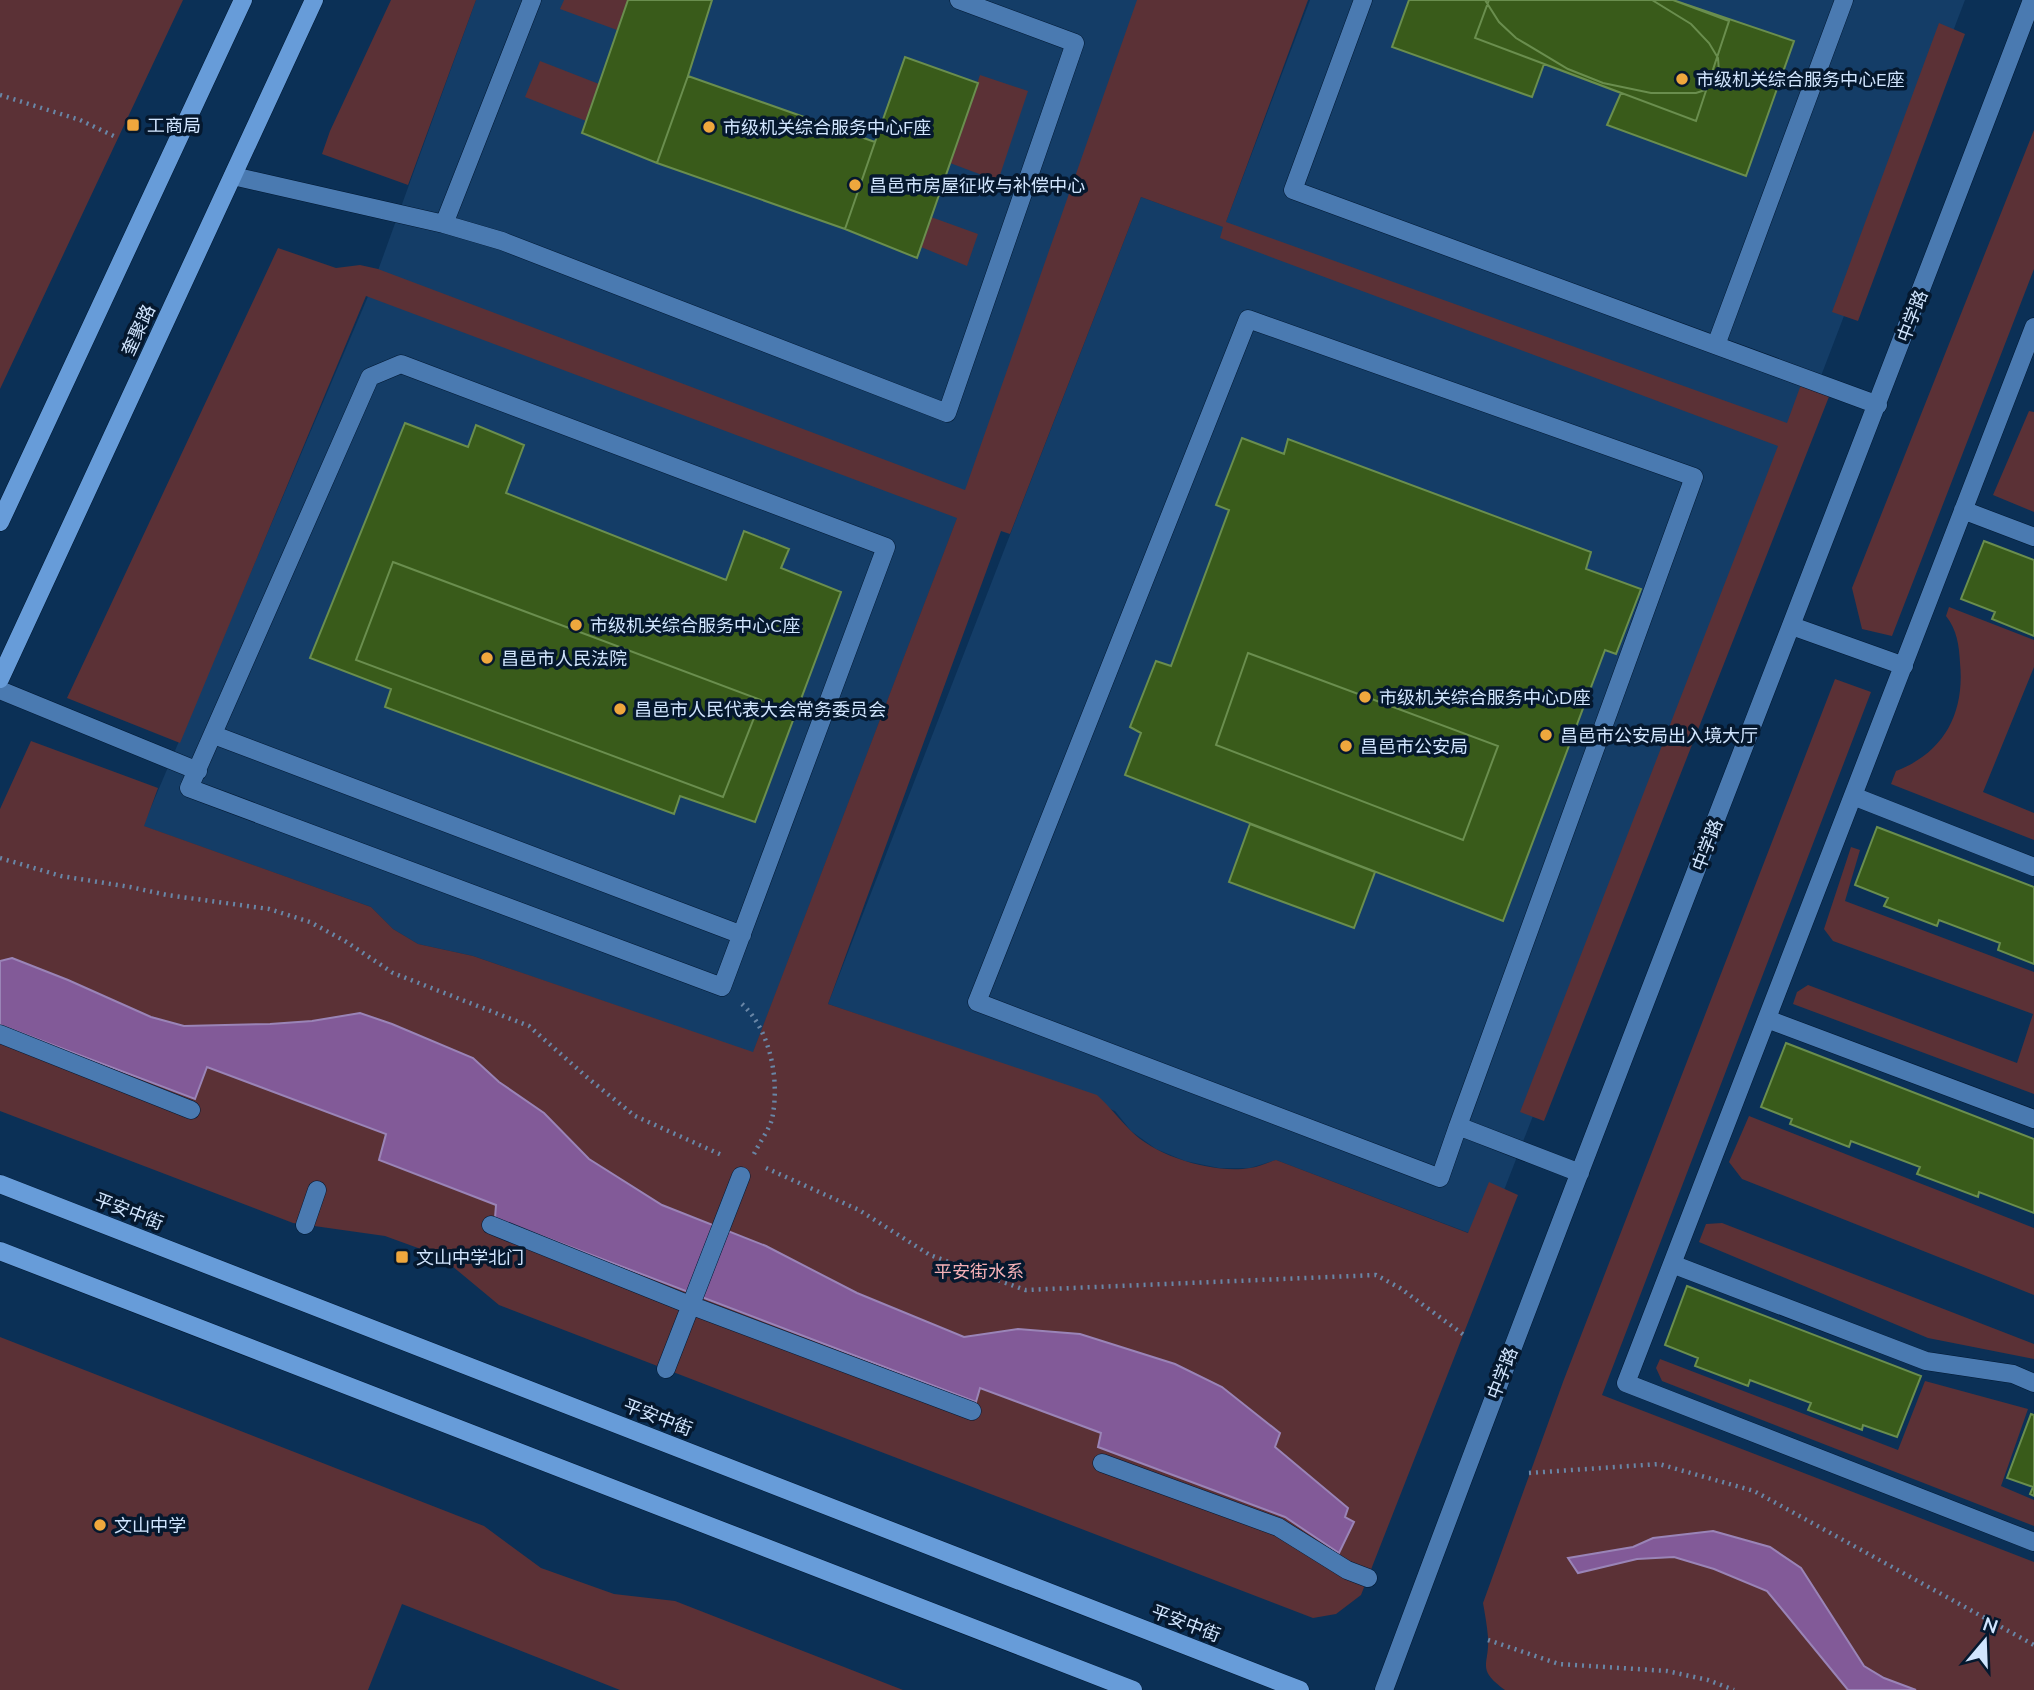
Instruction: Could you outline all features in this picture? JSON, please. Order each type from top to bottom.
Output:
[{"type":"main road","points":[[0,522],[243,0]]},
{"type":"main road","name":"奎聚路","points":[[0,679],[314,0]]},
{"type":"main road","name":"平安中街","points":[[0,1184],[1300,1690]]},
{"type":"main road","points":[[0,1251],[1133,1690]]},
{"type":"street","points":[[444,224],[532,0]]},
{"type":"street","points":[[233,176],[444,224],[502,241],[947,412],[1075,43],[959,0]]},
{"type":"street","points":[[1363,0],[1293,190],[1878,405]]},
{"type":"street","points":[[1716,345],[1844,0]]},
{"type":"street","name":"中学路","points":[[1384,1690],[1508,1358],[1878,405],[2032,0]]},
{"type":"street","points":[[1248,319],[1694,477],[1458,1126],[1440,1178],[977,1002],[1248,319]]},
{"type":"street","points":[[2034,327],[1626,1383],[2034,1542]]},
{"type":"street","points":[[401,364],[886,547],[722,987],[189,788],[214,734],[370,377],[401,364]]},
{"type":"street","points":[[1964,510],[2034,537]]},
{"type":"street","points":[[1792,626],[1904,666]]},
{"type":"street","points":[[0,690],[198,771]]},
{"type":"street","points":[[214,734],[742,935]]},
{"type":"street","points":[[1853,796],[2034,867]]},
{"type":"street","points":[[1767,1019],[2034,1119]]},
{"type":"street","points":[[0,1034],[191,1110]]},
{"type":"street","points":[[1458,1126],[1580,1173]]},
{"type":"street","points":[[666,1369],[745,1169]]},
{"type":"street","points":[[305,1225],[317,1190]]},
{"type":"street","points":[[491,1226],[690,1306],[972,1411]]},
{"type":"street","points":[[1672,1264],[1926,1361],[2013,1374],[2034,1382]]},
{"type":"street","points":[[1102,1463],[1278,1527],[1324,1557],[1368,1578]]},
{"type":"path","points":[[0,94],[80,120],[118,138]]},
{"type":"path","points":[[0,858],[61,876],[178,897],[269,909],[310,922],[345,941],[393,973],[529,1026],[635,1116],[721,1155],[745,1169],[767,1168],[859,1210],[930,1255],[1026,1290],[1376,1275],[1401,1288],[1464,1335]]},
{"type":"path","points":[[722,987],[748,1010],[766,1040],[775,1079],[771,1121],[745,1169]]},
{"type":"path","points":[[1530,1474],[1659,1464],[1754,1491],[2034,1645]]},
{"type":"path","points":[[1488,1640],[1559,1664],[1667,1671],[1708,1680],[1734,1690]]},
{"type":"shaded area","points":[[476,0],[1186,0],[963,503],[753,1053],[473,956],[418,944],[393,929],[371,907],[143,826],[372,287]]},
{"type":"shaded area","points":[[1310,0],[1965,0],[1485,1239],[1276,1160],[1250,1168],[1219,1168],[1185,1161],[1156,1149],[1131,1131],[1115,1111],[828,1004],[1141,197],[1224,227]]},
{"type":"shaded area","points":[[12,958],[151,1017],[184,1026],[312,1021],[360,1013],[473,1058],[499,1082],[544,1113],[589,1159],[662,1205],[766,1246],[857,1293],[964,1337],[1018,1329],[1080,1334],[1175,1364],[1222,1387],[1280,1433],[1275,1447],[1348,1508],[1345,1517],[1354,1522],[1339,1553],[1285,1517],[1098,1447],[1101,1433],[980,1388],[976,1402],[495,1218],[496,1205],[379,1160],[386,1134],[207,1067],[195,1099],[0,1025],[0,961]]},
{"type":"shaded area","points":[[1713,1531],[1770,1547],[1801,1568],[1864,1666],[1884,1678],[1916,1690],[1848,1690],[1767,1591],[1714,1569],[1674,1557],[1637,1559],[1578,1573],[1568,1558],[1633,1547],[1653,1538]]},
{"type":"green space","points":[[0,0],[183,0],[0,389]]},
{"type":"green space","points":[[391,0],[476,0],[408,185],[322,154],[330,131]]},
{"type":"green space","points":[[564,0],[628,0],[617,30],[560,9]]},
{"type":"green space","name":"平安街水系","points":[[1137,0],[1308,0],[1226,222],[1787,423],[1803,379],[1832,389],[1544,1121],[1520,1112],[1778,446],[1220,238],[1223,227],[1141,197],[1010,534],[1001,531],[828,1004],[1097,1095],[1141,1140],[1170,1155],[1203,1166],[1236,1169],[1276,1160],[1468,1233],[1489,1182],[1518,1195],[1361,1595],[1336,1614],[1313,1618],[499,1305],[440,1256],[385,1236],[293,1223],[0,1111],[0,809],[31,741],[158,788],[144,826],[371,907],[393,929],[418,944],[473,956],[753,1052],[957,518],[366,296],[180,743],[67,698],[278,248],[336,268],[360,265],[378,269],[965,490]]},
{"type":"green space","points":[[1939,23],[1965,34],[1858,321],[1832,312]]},
{"type":"green space","points":[[540,61],[599,84],[586,121],[525,97]]},
{"type":"green space","points":[[980,75],[1028,91],[998,181],[950,163]]},
{"type":"green space","points":[[2034,130],[2034,269],[1892,636],[1862,629],[1852,588]]},
{"type":"green space","points":[[931,217],[978,234],[967,266],[921,247]]},
{"type":"green space","points":[[2029,411],[2034,412],[2034,512],[1993,495]]},
{"type":"green space","points":[[1949,607],[2034,640],[2034,667],[1983,792],[2034,813],[2034,840],[1891,784],[1896,771],[1927,754],[1939,742],[1955,714],[1961,681],[1960,663],[1957,638],[1946,616]]},
{"type":"green space","points":[[1835,679],[1871,692],[1602,1395],[2034,1562],[2034,1690],[1505,1690],[1487,1671],[1488,1637],[1483,1603],[1563,1382]]},
{"type":"green space","points":[[1851,847],[1860,850],[1845,901],[2034,972],[2034,1094],[1793,1004],[1797,992],[1808,985],[2017,1063],[2033,1014],[1833,941],[1824,929]]},
{"type":"green space","points":[[1749,1116],[2034,1228],[2034,1295],[1742,1179],[1729,1162]]},
{"type":"green space","points":[[1722,1223],[2034,1344],[2034,1359],[1928,1338],[1699,1242],[1706,1224]]},
{"type":"green space","points":[[0,1337],[484,1526],[541,1568],[614,1594],[675,1601],[903,1690],[620,1690],[402,1604],[368,1690],[0,1690]]},
{"type":"green space","points":[[1660,1359],[1898,1450],[1925,1381],[2028,1409],[2001,1486],[2034,1500],[2034,1526],[1662,1381],[1656,1368]]},
{"type":"building","name":"市级机关综合服务中心F座","points":[[628,0],[712,0],[688,76],[875,142],[905,57],[978,83],[917,258],[582,133]]},
{"type":"building","name":"市级机关综合服务中心E座","points":[[1409,0],[1673,0],[1794,41],[1746,176],[1607,125],[1621,93],[1544,64],[1532,97],[1392,47]]},
{"type":"building","points":[[1485,0],[1652,0],[1691,24],[1709,43],[1718,58],[1719,72],[1713,83],[1696,93],[1651,93],[1603,83],[1568,69],[1516,38],[1499,22]]},
{"type":"building","points":[[1489,0],[1673,0],[1729,21],[1696,121],[1475,38]]},
{"type":"building","points":[[688,76],[875,142],[845,229],[657,163]]},
{"type":"building","name":"市级机关综合服务中心C座","points":[[405,423],[468,447],[476,425],[524,445],[506,493],[726,580],[744,531],[789,549],[781,568],[841,592],[755,822],[680,796],[674,814],[385,707],[391,689],[310,658]]},
{"type":"building","name":"市级机关综合服务中心D座","points":[[1242,438],[1284,454],[1288,439],[1591,552],[1586,569],[1641,589],[1616,654],[1605,650],[1503,921],[1125,775],[1141,733],[1130,727],[1156,661],[1171,666],[1229,510],[1216,505]]},
{"type":"building","points":[[1984,541],[2034,560],[2034,636],[1992,619],[1995,612],[1961,599]]},
{"type":"building","points":[[393,562],[761,700],[723,797],[356,660]]},
{"type":"building","points":[[1248,653],[1498,746],[1463,840],[1216,745]]},
{"type":"building","points":[[1250,824],[1375,872],[1354,928],[1229,882]]},
{"type":"building","points":[[1877,827],[2034,887],[2034,964],[1998,950],[2000,943],[1939,920],[1937,926],[1884,906],[1888,898],[1855,885]]},
{"type":"building","points":[[1786,1043],[2034,1139],[2034,1213],[1979,1192],[1978,1197],[1917,1174],[1920,1167],[1851,1141],[1849,1147],[1790,1124],[1792,1119],[1761,1107]]},
{"type":"building","points":[[1687,1286],[1921,1376],[1897,1437],[1863,1425],[1862,1430],[1808,1410],[1811,1403],[1750,1380],[1748,1386],[1695,1366],[1698,1358],[1665,1345]]},
{"type":"building","points":[[2031,1414],[2034,1415],[2034,1496],[2030,1494],[2033,1487],[2007,1478]]},
{"type":"place","name":"市级机关综合服务中心E座","points":[[1682,79]]},
{"type":"place","name":"工商局","points":[[133,125]]},
{"type":"place","name":"市级机关综合服务中心F座","points":[[709,127]]},
{"type":"place","name":"昌邑市房屋征收与补偿中心","points":[[855,185]]},
{"type":"place","name":"市级机关综合服务中心C座","points":[[576,625]]},
{"type":"place","name":"昌邑市人民法院","points":[[487,658]]},
{"type":"place","name":"市级机关综合服务中心D座","points":[[1365,697]]},
{"type":"place","name":"昌邑市人民代表大会常务委员会","points":[[620,709]]},
{"type":"place","name":"昌邑市公安局出入境大厅","points":[[1546,735]]},
{"type":"place","name":"昌邑市公安局","points":[[1346,746]]},
{"type":"place","name":"文山中学北门","points":[[402,1257]]},
{"type":"place","name":"文山中学","points":[[100,1525]]}]
